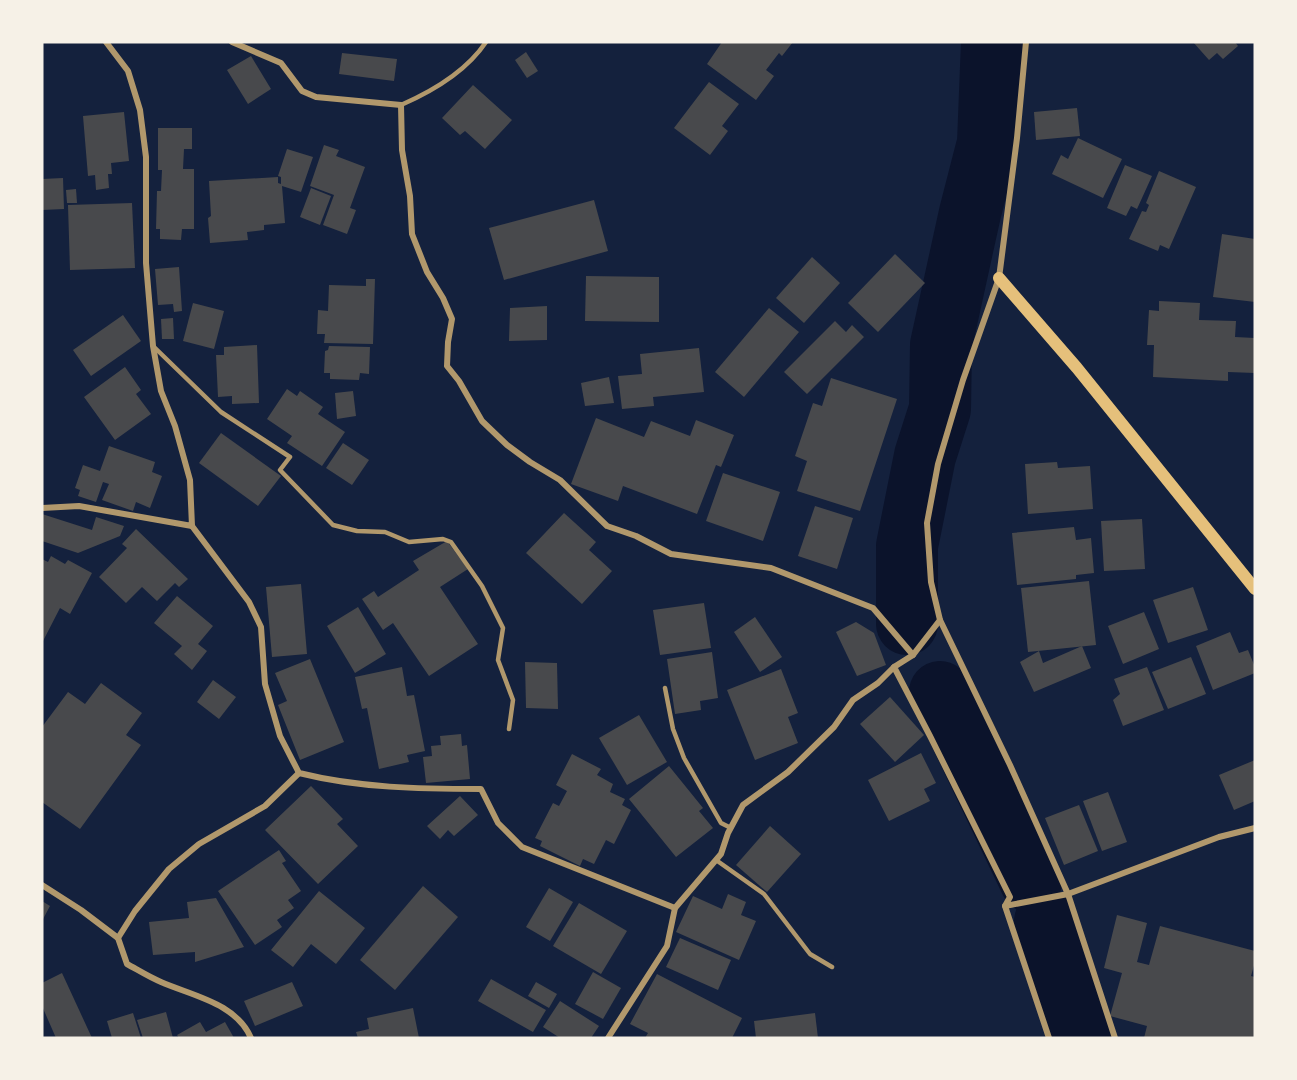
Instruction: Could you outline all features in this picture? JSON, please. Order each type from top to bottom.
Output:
[{"type":"main road","points":[[999,278],[1077,368],[1255,589]]},
{"type":"street","points":[[106,42],[128,71],[140,110],[146,157],[146,263],[153,346],[161,391],[175,426],[190,480],[192,526],[249,602],[261,627],[265,684],[280,736],[299,773],[324,779],[388,787],[481,789],[498,823],[522,847],[675,908]]},
{"type":"street","points":[[232,42],[281,63],[302,91],[316,97],[401,105],[402,150],[410,196],[412,234],[427,272],[443,298],[452,319],[447,366],[459,381],[482,421],[523,456],[560,480],[607,526],[636,536],[670,554],[771,568],[873,608],[913,655]]},
{"type":"street","points":[[1026,42],[999,278],[963,380],[938,464],[927,523],[931,582],[940,620],[1010,765],[1068,894],[1115,1038]]},
{"type":"street","points":[[42,508],[80,506],[192,526]]},
{"type":"street","points":[[608,1038],[667,946],[675,908],[721,854],[743,805],[788,772],[834,728],[853,700],[878,683],[894,667],[913,655],[940,620]]},
{"type":"street","points":[[894,667],[950,774],[1010,897],[1005,906],[1049,1038]]},
{"type":"street","points":[[118,938],[135,911],[169,869],[199,844],[265,806],[299,773]]},
{"type":"street","points":[[1005,906],[1068,894],[1219,837],[1255,828]]},
{"type":"street","points":[[42,885],[81,910],[118,938],[127,964],[160,982],[216,1003],[246,1026],[251,1038]]},
{"type":"lane","points":[[401,105],[447,81],[480,52],[486,42]]},
{"type":"lane","points":[[153,346],[221,412],[290,457],[280,470],[333,525],[357,531],[384,532],[409,542],[443,539],[451,542],[482,586],[503,628],[498,660],[513,700],[509,729]]},
{"type":"lane","points":[[665,687],[673,729],[684,759],[721,823],[731,828]]},
{"type":"lane","points":[[716,860],[764,894],[810,954],[832,967]]},
{"type":"building","points":[[722,42],[793,42],[782,56],[779,53],[766,70],[774,76],[756,100],[707,64]]},
{"type":"building","points":[[1193,42],[1235,42],[1238,46],[1223,59],[1217,53],[1209,60]]},
{"type":"building","points":[[526,52],[538,71],[527,78],[515,60]]},
{"type":"building","points":[[342,53],[397,59],[394,81],[339,74]]},
{"type":"building","points":[[251,56],[271,89],[248,104],[227,70]]},
{"type":"building","points":[[709,82],[739,104],[722,126],[728,131],[710,155],[674,128]]},
{"type":"building","points":[[473,85],[512,120],[485,149],[465,131],[460,135],[442,118]]},
{"type":"building","points":[[1077,108],[1080,136],[1036,140],[1034,112]]},
{"type":"building","points":[[124,112],[129,161],[111,163],[112,174],[108,174],[109,188],[96,190],[95,175],[88,176],[83,116]]},
{"type":"building","points":[[158,128],[192,128],[192,149],[184,149],[183,169],[194,169],[194,229],[182,229],[181,240],[160,239],[160,229],[156,229],[157,191],[161,191],[162,170],[158,170]]},
{"type":"building","points":[[1078,138],[1122,159],[1103,198],[1052,174],[1061,155],[1068,159]]},
{"type":"building","points":[[324,145],[339,150],[336,156],[365,167],[350,208],[356,210],[347,234],[323,225],[334,195],[310,186]]},
{"type":"building","points":[[287,149],[313,157],[301,192],[282,186],[285,223],[264,225],[264,230],[247,232],[248,240],[210,243],[209,181],[278,177],[278,183],[281,184],[281,177],[278,176]]},
{"type":"building","points":[[1125,165],[1152,176],[1137,209],[1131,206],[1126,216],[1107,208]]},
{"type":"building","points":[[1159,171],[1196,187],[1169,249],[1160,245],[1158,251],[1129,239],[1142,211],[1146,212],[1149,205],[1146,203]]},
{"type":"building","points":[[63,178],[64,209],[42,210],[42,179]]},
{"type":"building","points":[[311,188],[331,196],[320,225],[300,217]]},
{"type":"building","points":[[76,189],[77,203],[67,203],[66,190]]},
{"type":"building","points":[[594,200],[608,251],[504,280],[489,228]]},
{"type":"building","points":[[132,203],[135,268],[70,270],[68,205]]},
{"type":"building","points":[[1222,234],[1255,239],[1255,302],[1213,297]]},
{"type":"building","points":[[895,254],[925,283],[878,332],[848,303]]},
{"type":"building","points":[[812,257],[840,283],[804,323],[776,298]]},
{"type":"building","points":[[179,267],[182,311],[174,312],[173,304],[158,305],[155,269]]},
{"type":"building","points":[[586,276],[659,277],[659,322],[585,321]]},
{"type":"building","points":[[366,279],[375,279],[373,344],[324,343],[325,334],[317,334],[318,310],[328,311],[329,285],[366,286]]},
{"type":"building","points":[[1159,301],[1200,303],[1199,320],[1236,321],[1235,337],[1255,338],[1255,373],[1228,372],[1228,381],[1153,377],[1154,345],[1147,345],[1149,310],[1159,311]]},
{"type":"building","points":[[193,303],[224,311],[214,349],[183,341]]},
{"type":"building","points":[[547,306],[547,340],[509,341],[510,308]]},
{"type":"building","points":[[769,308],[799,332],[744,397],[715,372]]},
{"type":"building","points":[[123,315],[141,341],[91,376],[73,350]]},
{"type":"building","points":[[173,318],[174,339],[162,339],[161,319]]},
{"type":"building","points":[[835,321],[846,332],[852,325],[864,337],[807,394],[784,372]]},
{"type":"building","points":[[257,345],[259,403],[232,404],[232,396],[218,397],[216,355],[224,355],[224,347]]},
{"type":"building","points":[[329,346],[370,347],[369,374],[360,373],[359,380],[330,379],[330,373],[324,373],[325,351]]},
{"type":"building","points":[[699,348],[704,392],[653,397],[654,406],[622,409],[618,376],[642,374],[640,354]]},
{"type":"building","points":[[125,367],[141,390],[136,394],[151,414],[115,440],[84,397]]},
{"type":"building","points":[[609,377],[614,403],[585,406],[581,383]]},
{"type":"building","points":[[831,378],[897,399],[860,511],[797,491],[807,461],[795,456],[813,403],[822,406]]},
{"type":"building","points":[[287,389],[297,396],[300,391],[323,407],[318,414],[345,432],[322,466],[287,443],[292,436],[267,419]]},
{"type":"building","points":[[353,391],[356,416],[337,419],[335,393]]},
{"type":"building","points":[[596,418],[644,437],[651,421],[690,436],[696,420],[734,435],[721,467],[716,465],[697,514],[623,486],[618,501],[571,484]]},
{"type":"building","points":[[221,433],[281,476],[258,506],[199,463]]},
{"type":"building","points":[[343,443],[369,460],[352,485],[326,468]]},
{"type":"building","points":[[109,446],[155,462],[152,472],[162,476],[150,508],[136,502],[133,511],[102,500],[109,484],[103,482],[96,502],[78,496],[80,490],[75,488],[83,465],[100,471]]},
{"type":"building","points":[[1057,462],[1058,468],[1090,466],[1093,509],[1028,514],[1025,464]]},
{"type":"building","points":[[723,473],[780,492],[763,541],[706,521]]},
{"type":"building","points":[[815,506],[853,518],[837,569],[798,556]]},
{"type":"building","points":[[564,513],[596,542],[589,550],[612,571],[582,604],[526,553]]},
{"type":"building","points":[[42,514],[92,530],[96,517],[124,526],[120,536],[78,553],[42,541]]},
{"type":"building","points":[[1142,519],[1145,569],[1104,571],[1101,521]]},
{"type":"building","points":[[1074,527],[1076,540],[1091,538],[1094,573],[1076,575],[1076,579],[1017,585],[1012,533]]},
{"type":"building","points":[[136,529],[188,579],[179,587],[175,583],[157,601],[142,587],[126,603],[99,577],[127,548],[122,544]]},
{"type":"building","points":[[447,541],[468,569],[440,587],[478,644],[429,676],[393,623],[383,630],[362,599],[374,591],[378,597],[419,570],[413,561]]},
{"type":"building","points":[[51,556],[65,564],[68,560],[92,573],[70,614],[60,608],[42,643],[42,559],[48,562]]},
{"type":"building","points":[[1089,581],[1096,645],[1028,652],[1021,588]]},
{"type":"building","points":[[301,584],[307,654],[272,657],[266,587]]},
{"type":"building","points":[[1193,587],[1208,630],[1168,643],[1153,600]]},
{"type":"building","points":[[177,596],[213,626],[198,644],[207,651],[192,670],[174,654],[182,646],[154,623]]},
{"type":"building","points":[[704,603],[711,648],[660,655],[653,610]]},
{"type":"building","points":[[358,607],[386,654],[355,673],[327,626]]},
{"type":"building","points":[[1144,612],[1159,649],[1123,664],[1108,626]]},
{"type":"building","points":[[755,617],[782,657],[760,672],[734,632]]},
{"type":"building","points":[[856,622],[874,633],[886,665],[857,676],[836,632]]},
{"type":"building","points":[[1230,632],[1239,653],[1248,650],[1255,673],[1213,690],[1196,646]]},
{"type":"building","points":[[1082,646],[1091,668],[1034,692],[1020,662],[1039,651],[1043,663]]},
{"type":"building","points":[[712,652],[718,698],[700,701],[701,710],[675,714],[667,659]]},
{"type":"building","points":[[1191,657],[1206,694],[1168,709],[1152,672]]},
{"type":"building","points":[[310,659],[344,742],[300,760],[278,705],[287,701],[275,673]]},
{"type":"building","points":[[525,662],[557,663],[558,709],[526,708]]},
{"type":"building","points":[[402,667],[407,696],[414,695],[425,751],[407,755],[409,762],[379,769],[367,708],[362,709],[355,677]]},
{"type":"building","points":[[1147,667],[1164,710],[1123,726],[1113,700],[1120,694],[1114,679]]},
{"type":"building","points":[[781,669],[798,713],[788,717],[798,743],[755,760],[727,690]]},
{"type":"building","points":[[213,680],[236,697],[219,719],[197,702]]},
{"type":"building","points":[[101,683],[142,713],[126,735],[141,745],[80,829],[42,802],[42,727],[68,692],[85,704]]},
{"type":"building","points":[[890,697],[924,735],[895,762],[860,724]]},
{"type":"building","points":[[639,715],[667,762],[627,785],[599,738]]},
{"type":"building","points":[[461,734],[462,746],[467,745],[470,779],[426,783],[423,757],[432,756],[431,746],[441,745],[440,736]]},
{"type":"building","points":[[921,753],[936,783],[924,789],[930,801],[889,821],[868,780]]},
{"type":"building","points":[[572,754],[601,769],[597,775],[613,784],[610,792],[625,799],[622,805],[631,810],[614,844],[606,840],[594,864],[583,859],[580,866],[540,846],[542,841],[535,838],[553,803],[559,806],[567,791],[556,785]]},
{"type":"building","points":[[1255,760],[1255,801],[1234,810],[1219,775]]},
{"type":"building","points":[[669,766],[703,808],[699,811],[713,828],[676,857],[629,799]]},
{"type":"building","points":[[311,786],[343,819],[337,824],[358,846],[318,884],[265,830]]},
{"type":"building","points":[[1108,792],[1127,842],[1102,851],[1083,801]]},
{"type":"building","points":[[460,796],[478,815],[454,836],[448,830],[440,839],[427,826]]},
{"type":"building","points":[[1079,805],[1098,851],[1064,865],[1045,818]]},
{"type":"building","points":[[770,826],[801,854],[767,892],[736,865]]},
{"type":"building","points":[[279,850],[286,861],[282,863],[301,891],[288,900],[294,908],[277,920],[282,927],[255,945],[218,891]]},
{"type":"building","points":[[423,886],[458,917],[395,990],[360,960]]},
{"type":"building","points":[[549,888],[573,902],[550,941],[526,927]]},
{"type":"building","points":[[319,891],[365,928],[336,964],[311,944],[293,967],[271,950]]},
{"type":"building","points":[[728,894],[746,902],[741,915],[756,921],[739,960],[676,932],[693,896],[722,909]]},
{"type":"building","points":[[216,898],[244,947],[195,962],[195,952],[153,955],[149,922],[189,918],[187,902]]},
{"type":"building","points":[[42,901],[50,906],[42,921]]},
{"type":"building","points":[[579,903],[627,931],[601,974],[553,946]]},
{"type":"building","points":[[1117,915],[1147,923],[1137,962],[1149,965],[1160,926],[1255,951],[1251,976],[1255,977],[1255,1038],[1144,1038],[1147,1026],[1110,1016],[1122,973],[1104,968]]},
{"type":"building","points":[[680,938],[731,960],[718,990],[666,967]]},
{"type":"building","points":[[593,972],[621,988],[603,1019],[575,1004]]},
{"type":"building","points":[[62,973],[92,1038],[56,1038],[42,1006],[42,983]]},
{"type":"building","points":[[657,974],[742,1018],[732,1038],[645,1038],[648,1033],[630,1024]]},
{"type":"building","points":[[491,979],[546,1010],[533,1032],[478,1001]]},
{"type":"building","points":[[292,982],[303,1006],[255,1026],[244,1001]]},
{"type":"building","points":[[536,982],[557,994],[549,1008],[528,996]]},
{"type":"building","points":[[560,1001],[599,1026],[591,1038],[560,1038],[543,1027]]},
{"type":"building","points":[[413,1008],[419,1038],[358,1038],[356,1032],[369,1029],[367,1018]]},
{"type":"building","points":[[166,1012],[173,1038],[143,1038],[137,1020]]},
{"type":"building","points":[[133,1013],[141,1038],[112,1038],[107,1021]]},
{"type":"building","points":[[815,1013],[818,1038],[756,1038],[754,1021]]},
{"type":"building","points":[[200,1022],[206,1032],[225,1022],[234,1038],[179,1038],[177,1035]]},
{"type":"waterway","points":[[907,624],[907,546],[925,456],[940,409],[941,345],[988,143],[992,42]]},
{"type":"waterway","points":[[940,692],[1031,882]]},
{"type":"waterway","points":[[1045,921],[1082,1038]]}]
